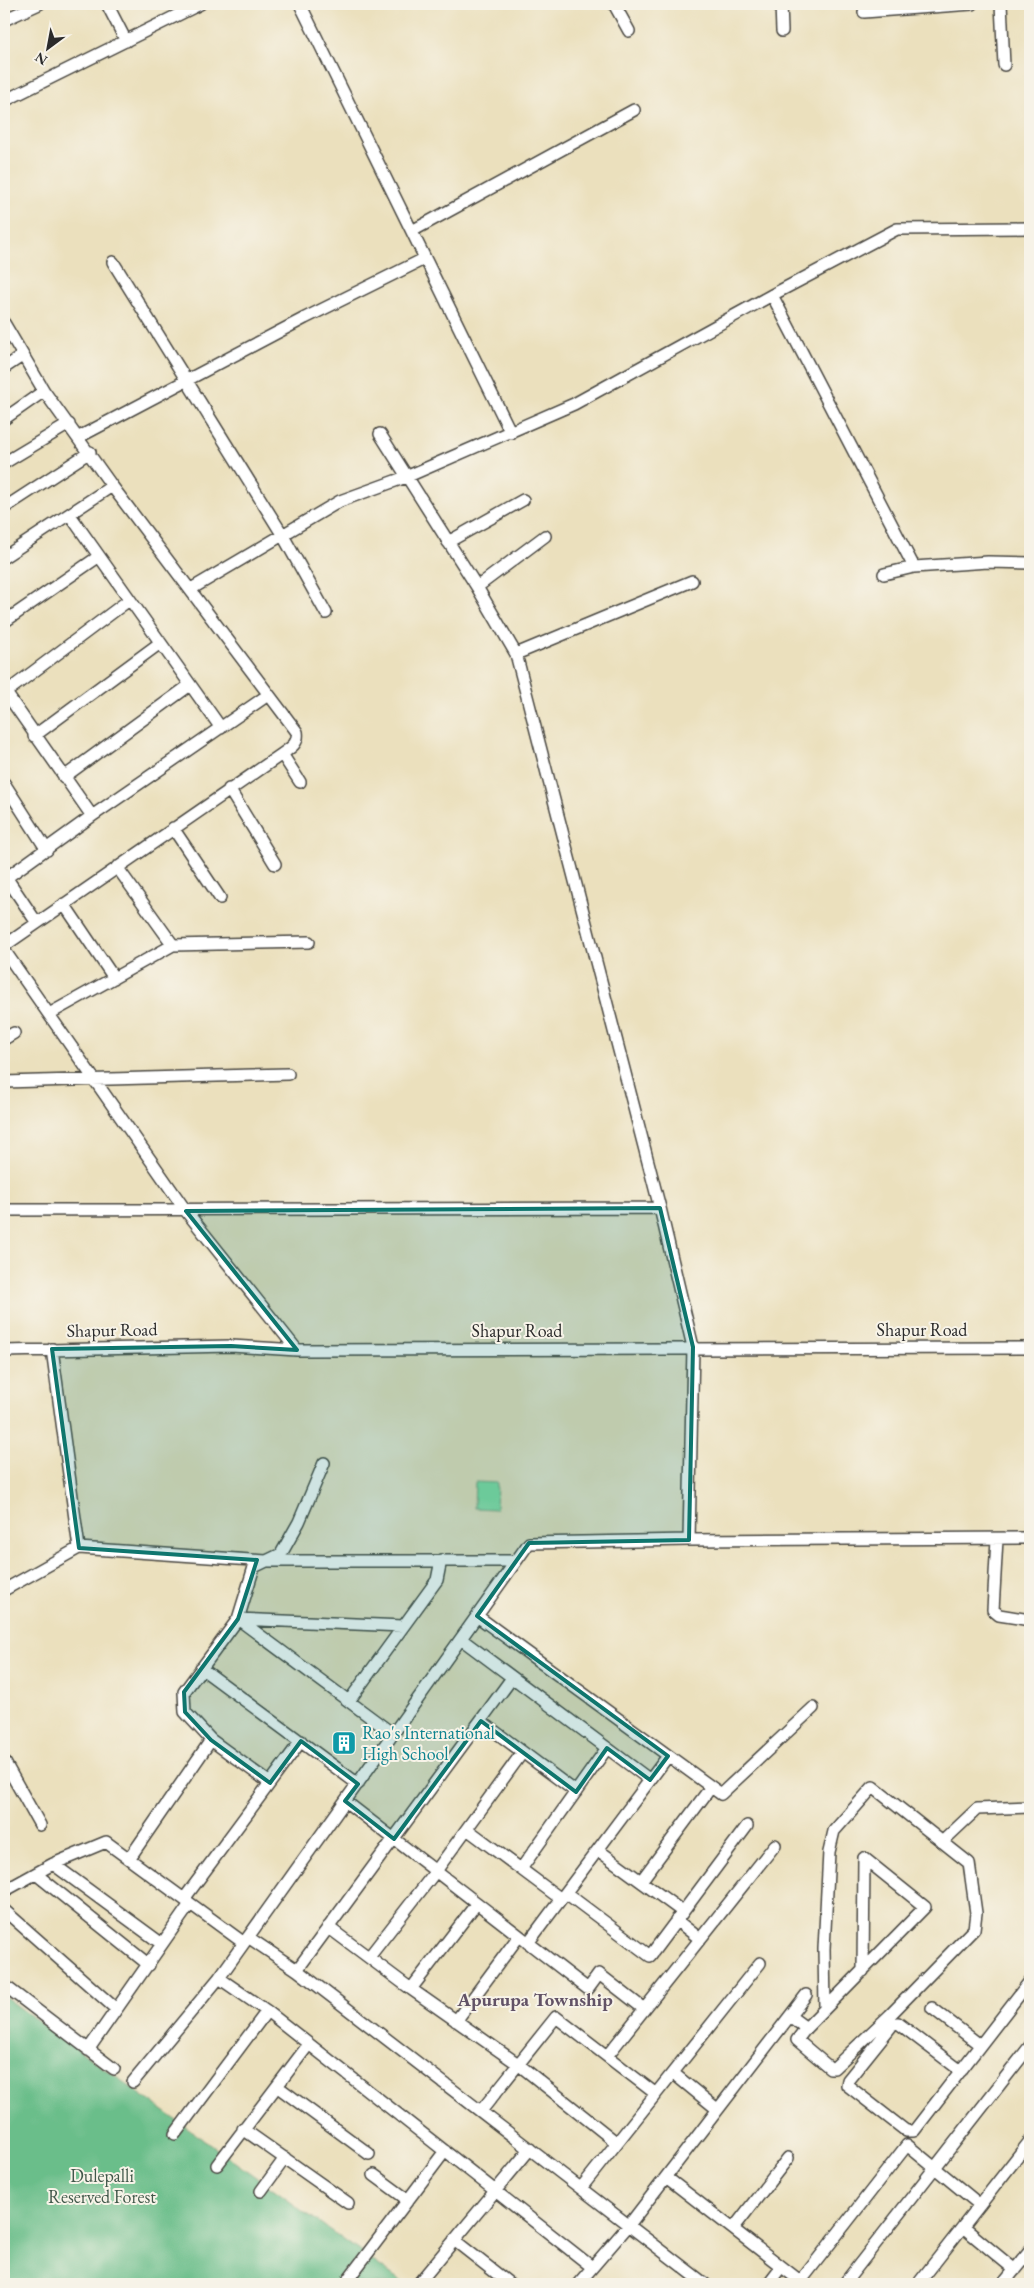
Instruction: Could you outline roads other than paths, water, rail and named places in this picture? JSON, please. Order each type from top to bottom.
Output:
[{"type":"street","points":[[4,20],[39,4]]},
{"type":"street","points":[[107,4],[126,41]]},
{"type":"street","points":[[4,101],[200,4]]},
{"type":"street","points":[[300,4],[511,433]]},
{"type":"street","points":[[614,4],[629,32]]},
{"type":"street","points":[[781,4],[782,31]]},
{"type":"street","points":[[864,12],[972,4]]},
{"type":"street","points":[[1001,4],[1004,65]]},
{"type":"street","points":[[412,231],[634,110]]},
{"type":"street","points":[[191,589],[340,501],[406,477],[574,404],[772,295],[898,230],[1030,228]]},
{"type":"street","points":[[79,438],[186,380],[424,259]]},
{"type":"street","points":[[113,262],[282,534],[326,613]]},
{"type":"street","points":[[772,295],[914,566]]},
{"type":"street","points":[[4,323],[44,391],[90,452],[112,486],[297,732],[298,737],[295,744],[282,754],[116,867],[4,948],[186,1211],[296,1350]]},
{"type":"street","points":[[4,368],[22,356]]},
{"type":"street","points":[[4,419],[44,391]]},
{"type":"street","points":[[4,463],[69,424]]},
{"type":"street","points":[[380,434],[477,587],[516,654],[660,1208],[694,1348],[689,1540]]},
{"type":"street","points":[[4,508],[90,452]]},
{"type":"street","points":[[4,557],[70,516],[112,486]]},
{"type":"street","points":[[448,542],[522,500]]},
{"type":"street","points":[[70,516],[221,728]]},
{"type":"street","points":[[477,587],[545,536]]},
{"type":"street","points":[[4,622],[98,557]]},
{"type":"street","points":[[884,574],[914,566],[1030,562]]},
{"type":"street","points":[[516,654],[692,581]]},
{"type":"street","points":[[92,816],[34,736],[5,691],[129,600]]},
{"type":"street","points":[[34,736],[160,643]]},
{"type":"street","points":[[64,777],[190,685]]},
{"type":"street","points":[[37,923],[5,876],[47,850],[92,816],[268,695]]},
{"type":"street","points":[[282,754],[300,782]]},
{"type":"street","points":[[4,783],[47,850]]},
{"type":"street","points":[[229,789],[275,864]]},
{"type":"street","points":[[173,828],[220,898]]},
{"type":"street","points":[[116,867],[173,945]]},
{"type":"street","points":[[64,904],[114,978]]},
{"type":"street","points":[[49,1014],[173,945],[309,942]]},
{"type":"street","points":[[4,1082],[288,1074]]},
{"type":"street","points":[[4,1210],[186,1211],[660,1208]]},
{"type":"street","name":"Shapur Road","points":[[4,1350],[231,1346],[296,1350],[1030,1348]]},
{"type":"street","points":[[52,1349],[79,1548]]},
{"type":"street","points":[[270,1783],[210,1740],[185,1712],[184,1692],[238,1619],[254,1567],[281,1554],[299,1522],[324,1463]]},
{"type":"street","points":[[133,2082],[219,1978],[529,1543],[1030,1538]]},
{"type":"street","points":[[997,1539],[994,1610],[999,1615],[1030,1620]]},
{"type":"street","points":[[4,1590],[79,1548],[266,1561],[516,1561]]},
{"type":"street","points":[[348,1701],[437,1580],[441,1560]]},
{"type":"street","points":[[477,1616],[721,1794],[813,1708]]},
{"type":"street","points":[[238,1619],[403,1626]]},
{"type":"street","points":[[238,1619],[393,1734]]},
{"type":"street","points":[[461,1639],[650,1780]]},
{"type":"street","points":[[201,1668],[358,1784]]},
{"type":"street","points":[[298,1970],[512,1678]]},
{"type":"street","points":[[481,1721],[576,1792]]},
{"type":"street","points":[[129,1859],[210,1740]]},
{"type":"street","points":[[88,2050],[149,1965],[187,1901],[301,1742]]},
{"type":"street","points":[[520,1869],[607,1748]]},
{"type":"street","points":[[369,1958],[436,1871],[522,1753]]},
{"type":"street","points":[[456,2021],[523,1939],[564,1896],[668,1756]]},
{"type":"street","points":[[4,1761],[40,1825]]},
{"type":"street","points":[[641,1881],[711,1787]]},
{"type":"street","points":[[781,2029],[830,2068],[834,2068],[890,2016],[974,1928],[976,1913],[969,1863],[873,1787],[834,1831],[829,1852],[824,1939],[825,2008]]},
{"type":"street","points":[[345,1801],[588,1989],[599,1974],[644,2010]]},
{"type":"street","points":[[942,1842],[977,1809],[1030,1807]]},
{"type":"street","points":[[467,1829],[520,1869],[564,1896],[650,1956],[747,1826]]},
{"type":"street","points":[[4,1891],[53,1864],[106,1842],[187,1901],[246,1940],[298,1970],[705,2284]]},
{"type":"street","points":[[607,2056],[775,1845]]},
{"type":"street","points":[[598,1850],[641,1881],[680,1916],[700,1939]]},
{"type":"street","points":[[797,2040],[825,2008],[863,1971],[925,1907],[864,1858],[863,1971]]},
{"type":"street","points":[[53,1864],[162,1944]]},
{"type":"street","points":[[36,1874],[149,1965]]},
{"type":"street","points":[[411,1989],[477,1904]]},
{"type":"street","points":[[4,1910],[116,2009]]},
{"type":"street","points":[[328,1928],[518,2064],[617,2143]]},
{"type":"street","points":[[581,2188],[760,1963]]},
{"type":"street","points":[[219,1978],[267,2011],[592,2268]]},
{"type":"street","points":[[961,2071],[898,2024],[893,2024],[848,2080],[847,2085],[910,2133],[914,2131],[961,2071],[1030,1981]]},
{"type":"street","points":[[4,1985],[114,2069]]},
{"type":"street","points":[[578,2284],[628,2226],[791,2017],[806,1995]]},
{"type":"street","points":[[932,2008],[980,2045]]},
{"type":"street","points":[[175,2134],[267,2011]]},
{"type":"street","points":[[481,2111],[556,2017],[656,2094]]},
{"type":"street","points":[[791,2017],[806,2028]]},
{"type":"street","points":[[217,2165],[309,2044]]},
{"type":"street","points":[[844,2284],[1030,2046]]},
{"type":"street","points":[[673,2073],[718,2109]]},
{"type":"street","points":[[278,2087],[368,2154]]},
{"type":"street","points":[[243,2129],[348,2203]]},
{"type":"street","points":[[918,2284],[1030,2141]]},
{"type":"street","points":[[666,2177],[802,2283],[907,2145],[980,2205]]},
{"type":"street","points":[[418,2284],[530,2149]]},
{"type":"street","points":[[349,2278],[445,2151]]},
{"type":"street","points":[[261,2191],[285,2158]]},
{"type":"street","points":[[733,2229],[788,2158]]},
{"type":"street","points":[[374,2174],[408,2200]]},
{"type":"street","points":[[963,2227],[1015,2270]]},
{"type":"street","points":[[454,2240],[502,2282]]},
{"type":"street","points":[[1003,2284],[1030,2250]]},
{"type":"street","points":[[768,2284],[781,2267]]},
{"type":"place","name":"Rao's International High School","points":[[344,1743]]},
{"type":"district","name":"Apurupa Township","points":[[535,1999]]},
{"type":"park label","name":"Dulepalli Reserved Forest","points":[[102,2186]]}]
